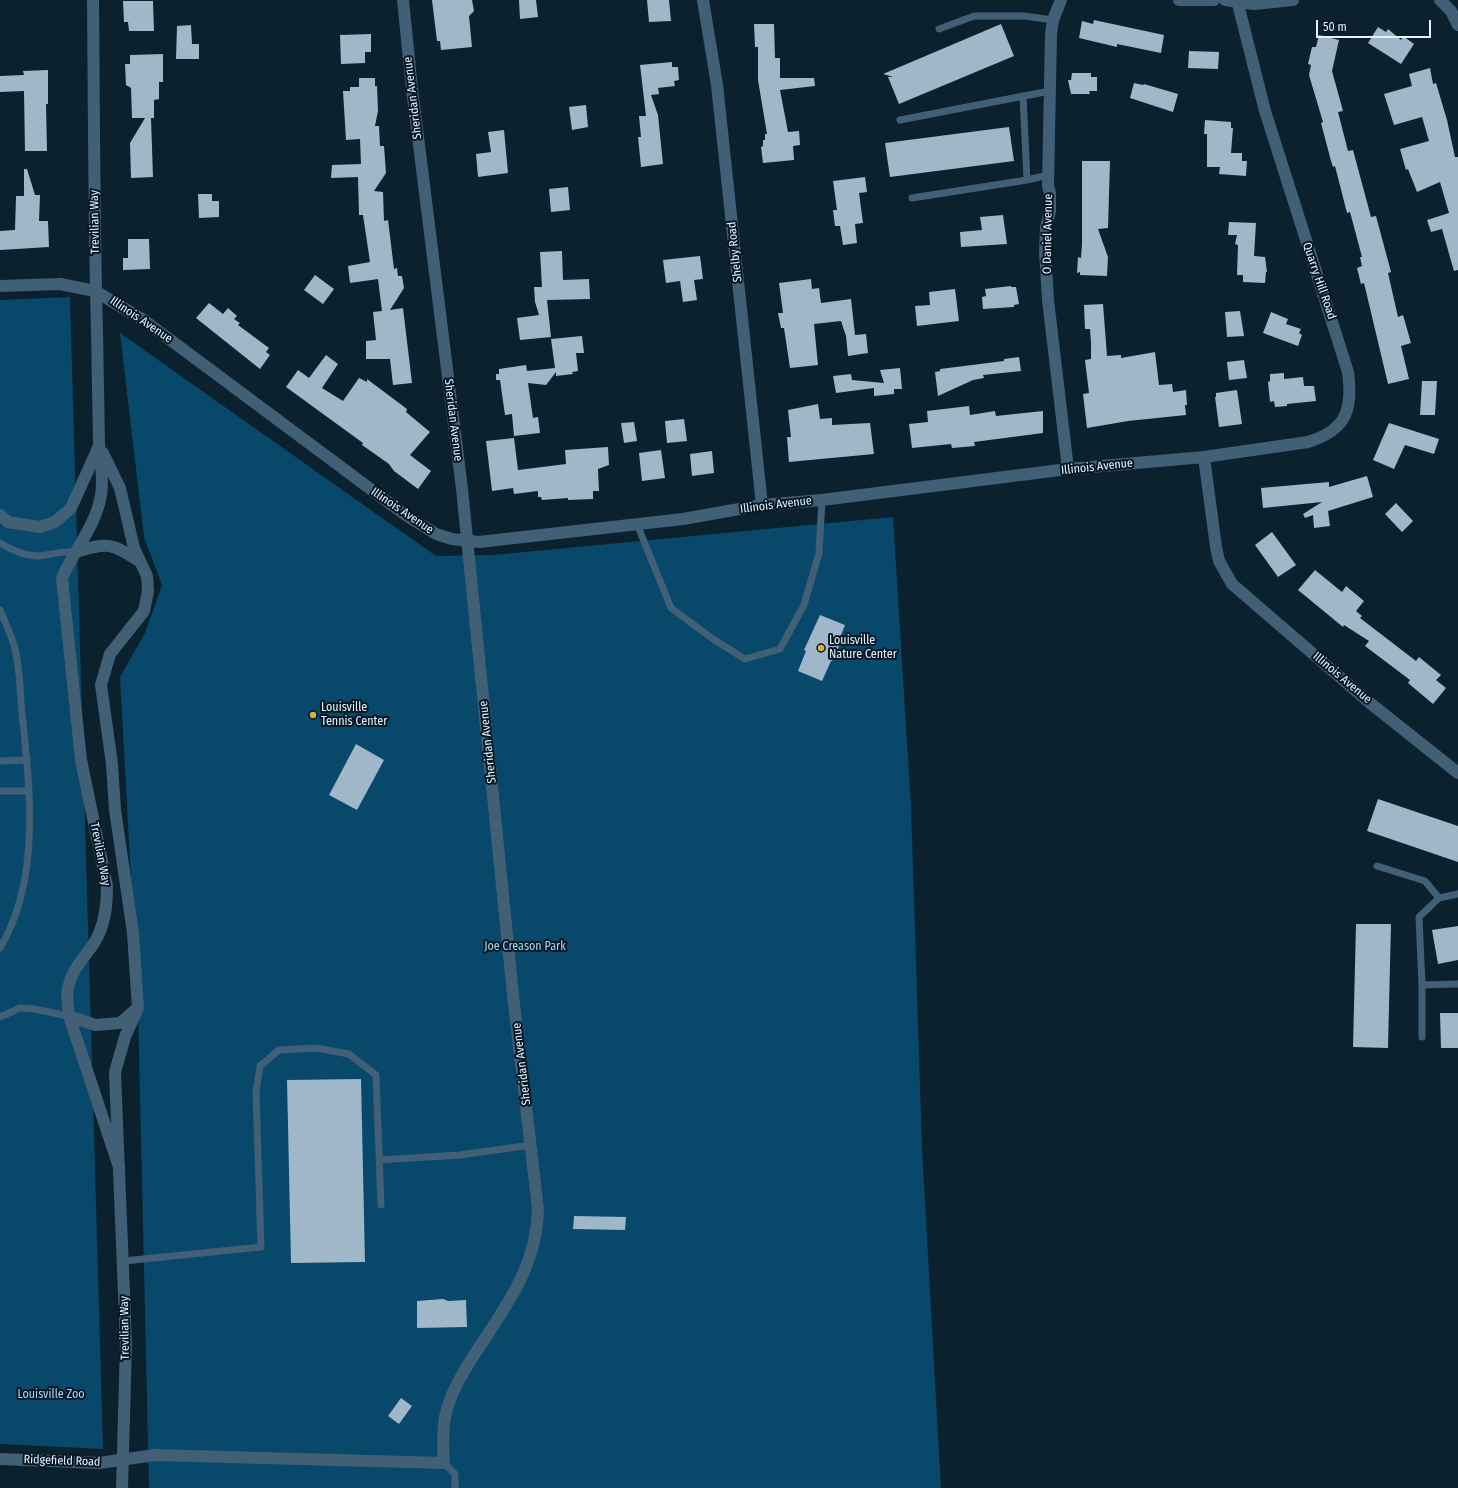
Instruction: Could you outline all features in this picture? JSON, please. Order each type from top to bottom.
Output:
[{"type":"street","name":"Trevilian Way","points":[[93,0],[96,291],[102,472],[101,494],[96,515],[68,564],[62,578],[62,596],[81,760],[107,886],[107,906],[103,925],[94,943],[85,953],[71,977],[68,990],[69,1016],[119,1167]]},
{"type":"street","name":"Sheridan Avenue","points":[[403,0],[412,89],[462,489],[514,1004],[538,1209],[536,1240],[526,1270],[513,1295],[461,1375],[454,1390],[444,1418],[444,1463]]},
{"type":"street","name":"Shelby Road","points":[[703,0],[717,86],[762,505]]},
{"type":"street","name":"O Daniel Avenue","points":[[1062,0],[1053,20],[1051,34],[1048,175],[1050,211],[1046,228],[1045,251],[1048,300],[1068,470]]},
{"type":"street","points":[[1179,0],[1214,0]]},
{"type":"street","points":[[1225,0],[1254,4],[1293,0]]},
{"type":"street","points":[[1440,0],[1451,11],[1458,25]]},
{"type":"street","name":"Quarry Hill Road","points":[[1204,457],[1294,445],[1322,438],[1335,429],[1343,420],[1349,407],[1351,392],[1343,352],[1303,234],[1265,110],[1237,1]]},
{"type":"street","name":"Illinois Avenue","points":[[0,286],[60,284],[96,291],[145,321],[404,514],[436,534],[452,539],[467,541],[509,539],[683,519],[762,505],[822,500],[1068,470],[1204,457],[1219,561],[1232,584],[1370,703],[1458,773]]},
{"type":"street","name":"Trevilian Way","points":[[100,445],[120,488],[134,548],[147,576],[148,591],[144,611],[110,654],[101,685],[112,764],[115,810],[133,933],[138,1008],[125,1037],[115,1072],[124,1261],[126,1344],[122,1488]]},
{"type":"street","points":[[0,515],[8,522],[40,527],[55,522],[71,508],[100,445]]},
{"type":"street","points":[[76,552],[95,546],[110,545],[119,548],[139,561]]},
{"type":"street","points":[[69,1016],[95,1025],[120,1023],[138,1008]]},
{"type":"street","name":"Ridgefield Road","points":[[0,1459],[99,1463],[155,1455],[444,1463]]},
{"type":"lane","points":[[939,29],[974,16],[1024,16],[1053,20]]},
{"type":"lane","points":[[900,120],[1050,91]]},
{"type":"lane","points":[[1023,96],[1027,180]]},
{"type":"lane","points":[[912,198],[1027,180],[1048,175]]},
{"type":"lane","points":[[637,524],[671,608],[713,639],[744,659],[780,649],[804,605],[819,553],[822,500]]},
{"type":"lane","points":[[0,543],[15,552],[38,556],[70,551],[76,552]]},
{"type":"lane","points":[[0,610],[16,649],[27,760],[30,821],[24,887],[14,920],[0,948]]},
{"type":"lane","points":[[0,761],[27,760]]},
{"type":"lane","points":[[0,791],[28,791]]},
{"type":"lane","points":[[1377,866],[1425,881],[1439,898]]},
{"type":"lane","points":[[1422,1037],[1422,985],[1419,917],[1439,898],[1458,894]]},
{"type":"lane","points":[[1422,985],[1458,984]]},
{"type":"lane","points":[[0,1017],[20,1008],[34,1009],[69,1016]]},
{"type":"lane","points":[[124,1261],[261,1247],[256,1092],[260,1066],[279,1050],[316,1048],[349,1054],[376,1074],[381,1205]]},
{"type":"lane","points":[[379,1160],[460,1155],[531,1145]]},
{"type":"lane","points":[[444,1463],[455,1474],[455,1488]]},
{"type":"green space","name":"Louisville Zoo","points":[[70,297],[103,1449],[0,1444],[0,300]]},
{"type":"green space","name":"Joe Creason Park","points":[[120,333],[436,556],[493,555],[893,517],[911,806],[922,1148],[941,1488],[149,1488],[138,1008],[120,677],[145,633],[162,585],[144,537]]},
{"type":"building","points":[[432,0],[472,0],[474,11],[469,16],[472,47],[441,50],[440,41],[437,41]]},
{"type":"building","points":[[519,0],[536,0],[538,17],[520,19]]},
{"type":"building","points":[[647,0],[669,0],[671,21],[649,22]]},
{"type":"building","points":[[123,1],[153,1],[154,31],[129,31],[128,22],[124,22]]},
{"type":"building","points":[[1094,20],[1164,35],[1161,53],[1117,44],[1117,47],[1079,38],[1082,21],[1093,24]]},
{"type":"building","points":[[754,24],[774,24],[775,58],[780,58],[780,78],[814,78],[815,86],[780,90],[788,132],[799,131],[800,145],[793,146],[794,160],[763,163],[761,147],[763,146],[763,140],[765,140],[765,134],[767,134],[758,80],[758,47],[755,47]]},
{"type":"building","points":[[1001,24],[1014,56],[899,104],[888,77],[893,77],[883,74]]},
{"type":"building","points":[[191,25],[192,44],[199,44],[199,59],[176,59],[177,26]]},
{"type":"building","points":[[1378,27],[1386,32],[1388,29],[1401,40],[1403,36],[1414,44],[1401,64],[1368,43]]},
{"type":"building","points":[[371,34],[371,52],[365,52],[365,63],[341,64],[340,35]]},
{"type":"building","points":[[1319,35],[1339,40],[1332,71],[1343,111],[1338,112],[1348,151],[1353,150],[1371,217],[1376,216],[1391,272],[1388,273],[1398,317],[1403,315],[1411,343],[1401,346],[1409,379],[1388,384],[1364,283],[1361,284],[1357,268],[1362,266],[1360,257],[1362,257],[1350,212],[1347,213],[1335,166],[1333,167],[1331,161],[1321,123],[1323,122],[1309,75],[1311,65],[1308,64],[1312,47],[1316,47]]},
{"type":"building","points":[[1189,51],[1219,52],[1218,69],[1188,68]]},
{"type":"building","points":[[163,54],[163,82],[159,82],[159,99],[154,100],[154,118],[151,118],[153,177],[131,178],[130,143],[145,118],[132,118],[131,88],[126,85],[125,64],[130,64],[130,55]]},
{"type":"building","points":[[672,62],[672,67],[678,67],[679,80],[674,81],[675,86],[658,88],[659,94],[651,95],[658,115],[663,164],[641,167],[638,137],[641,137],[639,116],[646,116],[640,65]]},
{"type":"building","points":[[1430,68],[1433,84],[1436,83],[1447,120],[1455,157],[1458,157],[1458,270],[1454,271],[1442,229],[1431,232],[1427,220],[1449,213],[1440,182],[1417,192],[1408,169],[1406,170],[1400,149],[1429,141],[1422,117],[1394,125],[1384,94],[1412,86],[1409,74]]},
{"type":"building","points":[[48,70],[48,104],[46,104],[47,151],[25,151],[24,91],[0,92],[0,76],[24,75],[23,71]]},
{"type":"building","points":[[1072,73],[1091,73],[1091,77],[1097,77],[1097,91],[1089,91],[1090,94],[1071,94],[1068,80],[1071,80]]},
{"type":"building","points":[[359,78],[375,78],[375,86],[377,86],[378,111],[375,126],[379,126],[380,146],[384,146],[386,173],[374,191],[383,192],[384,221],[388,220],[394,269],[397,268],[398,276],[402,276],[404,288],[390,310],[403,308],[412,383],[393,385],[390,359],[366,359],[366,341],[376,340],[373,312],[382,311],[378,279],[350,283],[348,266],[370,262],[363,215],[359,215],[358,177],[331,178],[332,165],[361,164],[360,139],[346,140],[343,91],[350,91],[350,87],[359,87]]},
{"type":"building","points":[[1134,83],[1144,84],[1178,94],[1173,112],[1130,98]]},
{"type":"building","points":[[586,105],[588,127],[572,130],[569,107]]},
{"type":"building","points":[[1205,120],[1231,122],[1231,128],[1233,128],[1231,153],[1242,153],[1242,161],[1247,161],[1246,176],[1219,174],[1220,167],[1207,167],[1207,134],[1204,134]]},
{"type":"building","points":[[1009,127],[1014,161],[890,177],[885,143]]},
{"type":"building","points":[[504,130],[508,173],[478,177],[476,154],[491,152],[488,132]]},
{"type":"building","points":[[1082,161],[1110,161],[1108,228],[1098,229],[1108,257],[1107,276],[1080,275],[1080,272],[1077,273],[1078,257],[1081,258],[1082,244]]},
{"type":"building","points":[[24,169],[27,169],[35,195],[40,195],[39,221],[48,221],[49,247],[0,250],[0,231],[15,230],[16,196],[24,196]]},
{"type":"building","points":[[865,177],[867,192],[859,193],[863,223],[855,224],[857,243],[843,245],[840,226],[835,226],[833,210],[837,210],[833,181]]},
{"type":"building","points":[[568,187],[570,210],[551,212],[549,189]]},
{"type":"building","points":[[198,194],[212,194],[212,201],[219,201],[219,217],[199,218]]},
{"type":"building","points":[[1003,215],[1007,244],[961,247],[960,232],[982,230],[980,217]]},
{"type":"building","points":[[1229,222],[1256,223],[1254,256],[1265,257],[1267,272],[1265,283],[1243,282],[1243,275],[1237,275],[1238,245],[1235,244],[1237,235],[1228,235]]},
{"type":"building","points":[[128,239],[149,239],[150,269],[123,270],[123,258],[128,258]]},
{"type":"building","points":[[562,251],[563,280],[589,279],[590,299],[547,300],[551,337],[520,340],[517,318],[539,315],[535,302],[534,287],[542,287],[540,252]]},
{"type":"building","points":[[700,256],[703,279],[694,280],[697,300],[683,302],[680,281],[666,283],[663,260]]},
{"type":"building","points":[[315,275],[334,289],[323,304],[304,290]]},
{"type":"building","points":[[811,279],[812,289],[819,288],[821,303],[851,299],[855,335],[866,334],[868,353],[848,356],[846,336],[841,321],[814,324],[818,365],[790,368],[784,328],[781,328],[778,313],[783,313],[779,283]]},
{"type":"building","points":[[1011,286],[1016,287],[1019,304],[1014,305],[1014,307],[983,309],[982,297],[986,296],[985,289]]},
{"type":"building","points":[[955,289],[959,321],[917,326],[915,306],[930,305],[929,292]]},
{"type":"building","points":[[209,303],[223,314],[228,308],[237,316],[234,319],[240,323],[238,325],[269,348],[266,352],[270,355],[260,369],[196,318]]},
{"type":"building","points":[[1103,304],[1107,356],[1121,355],[1121,358],[1155,352],[1159,385],[1172,384],[1173,392],[1186,390],[1186,415],[1128,421],[1087,428],[1083,394],[1089,393],[1085,360],[1091,359],[1091,343],[1090,329],[1085,329],[1084,305]]},
{"type":"building","points":[[1240,311],[1244,336],[1227,337],[1225,312]]},
{"type":"building","points":[[1271,312],[1288,319],[1286,324],[1301,329],[1299,333],[1302,335],[1298,346],[1263,333]]},
{"type":"building","points":[[582,336],[584,353],[576,353],[578,371],[572,372],[573,374],[556,376],[556,372],[546,385],[528,383],[533,418],[538,417],[540,433],[514,436],[512,414],[505,415],[500,380],[496,380],[496,374],[499,374],[499,369],[526,365],[527,371],[555,368],[551,339]]},
{"type":"building","points":[[326,355],[338,364],[322,388],[343,401],[359,378],[367,382],[367,379],[407,409],[406,412],[430,432],[410,455],[431,471],[418,489],[394,471],[389,464],[362,445],[363,443],[286,387],[298,370],[309,378]]},
{"type":"building","points":[[1019,357],[1021,371],[983,375],[984,378],[973,380],[938,396],[935,372],[940,371],[940,369],[1004,361],[1004,359]]},
{"type":"building","points":[[1244,360],[1247,378],[1229,380],[1227,362]]},
{"type":"building","points":[[900,368],[902,389],[894,389],[894,394],[874,396],[874,388],[836,393],[833,376],[851,374],[852,380],[884,383],[880,370]]},
{"type":"building","points":[[1284,373],[1284,379],[1303,377],[1304,386],[1314,386],[1316,401],[1287,404],[1287,406],[1275,407],[1274,401],[1270,402],[1268,382],[1270,381],[1270,374]]},
{"type":"building","points":[[1422,381],[1437,381],[1435,415],[1420,415]]},
{"type":"building","points":[[1237,390],[1242,424],[1219,427],[1215,397],[1216,393]]},
{"type":"building","points":[[818,404],[820,419],[832,418],[832,425],[870,423],[874,454],[789,462],[787,437],[791,437],[788,410]]},
{"type":"building","points":[[969,406],[970,415],[995,411],[996,416],[1043,411],[1043,433],[974,442],[975,446],[952,448],[951,444],[912,448],[909,424],[928,422],[927,411]]},
{"type":"building","points":[[684,419],[687,441],[667,443],[665,421]]},
{"type":"building","points":[[634,422],[637,441],[624,443],[621,423]]},
{"type":"building","points":[[1389,423],[1439,439],[1434,454],[1405,445],[1394,469],[1373,460]]},
{"type":"building","points":[[514,438],[518,470],[566,464],[565,450],[608,447],[609,465],[598,469],[599,491],[593,491],[593,499],[568,500],[568,498],[542,500],[541,497],[538,497],[538,491],[514,494],[513,488],[492,491],[486,441]]},
{"type":"building","points":[[661,450],[665,478],[642,481],[639,453]]},
{"type":"building","points":[[712,451],[714,473],[692,476],[690,454]]},
{"type":"building","points":[[1367,476],[1373,497],[1328,511],[1330,526],[1314,528],[1313,515],[1305,518],[1303,514],[1322,502],[1263,508],[1261,488],[1329,482],[1329,487]]},
{"type":"building","points":[[1396,503],[1413,521],[1402,532],[1385,514]]},
{"type":"building","points":[[1272,532],[1296,565],[1278,577],[1255,545]]},
{"type":"building","points":[[1315,570],[1342,592],[1346,586],[1364,601],[1356,611],[1362,616],[1360,618],[1416,661],[1419,657],[1441,675],[1436,680],[1446,688],[1433,704],[1408,683],[1410,680],[1365,646],[1369,641],[1344,625],[1343,627],[1298,590]]},
{"type":"building","name":"Louisville Nature Center","points":[[820,615],[845,625],[837,645],[839,646],[822,681],[798,671],[806,651],[804,650]]},
{"type":"building","points":[[356,744],[384,760],[357,810],[329,795]]},
{"type":"building","points":[[1378,799],[1458,826],[1458,862],[1367,831]]},
{"type":"building","points":[[1356,924],[1391,924],[1388,1048],[1353,1047]]},
{"type":"building","points":[[1458,926],[1458,960],[1438,964],[1432,930]]},
{"type":"building","points":[[1440,1013],[1458,1013],[1458,1048],[1441,1048]]},
{"type":"building","points":[[361,1079],[365,1262],[291,1263],[287,1080]]},
{"type":"building","points":[[574,1216],[626,1217],[625,1230],[573,1229]]},
{"type":"building","points":[[443,1299],[448,1301],[466,1300],[467,1327],[417,1328],[417,1301]]},
{"type":"building","points":[[401,1398],[412,1406],[399,1424],[388,1416]]},
{"type":"place","name":"Louisville Nature Center","points":[[821,648]]},
{"type":"place","name":"Louisville Tennis Center","points":[[313,715]]}]
